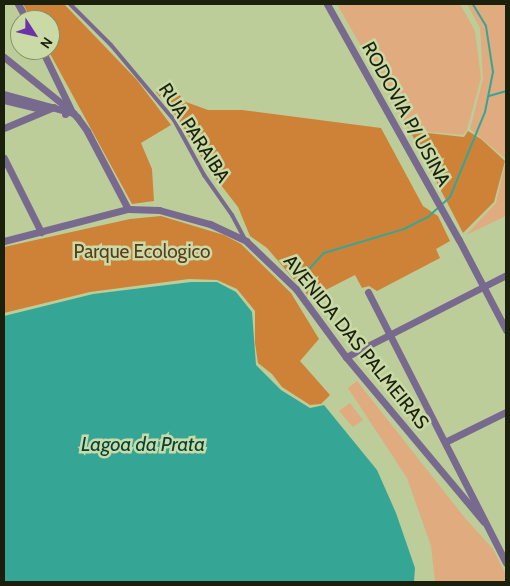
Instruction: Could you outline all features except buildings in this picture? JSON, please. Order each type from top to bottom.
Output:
[{"type":"street","name":"RODOVIA P/ USINA","points":[[326,4],[459,240],[506,330]]},
{"type":"street","points":[[4,57],[70,112],[87,131],[128,209]]},
{"type":"street","points":[[47,60],[70,112]]},
{"type":"street","points":[[4,94],[50,109]]},
{"type":"street","points":[[4,100],[70,112]]},
{"type":"street","points":[[4,128],[50,109]]},
{"type":"street","points":[[4,158],[41,232]]},
{"type":"street","name":"AVENIDA DAS PALMEIRAS","points":[[4,242],[128,209],[158,210],[210,224],[246,241],[296,289],[346,357],[484,522]]},
{"type":"street","points":[[346,357],[484,288],[506,275]]},
{"type":"street","points":[[368,292],[484,522],[503,550],[506,563]]},
{"type":"street","points":[[445,442],[506,412]]},
{"type":"lane","name":"RUA PARAIBA","points":[[70,4],[111,45],[174,120],[204,175],[232,215],[246,241]]},
{"type":"shaded area","points":[[337,4],[460,4],[475,31],[481,78],[467,130],[463,135],[409,130]]},
{"type":"shaded area","points":[[467,4],[506,4],[506,159],[470,129],[483,79],[480,28]]},
{"type":"shaded area","points":[[506,160],[506,216],[466,235],[496,203]]},
{"type":"shaded area","points":[[357,381],[465,518],[493,549],[506,575],[506,582],[435,582],[431,546],[407,478],[348,388]]},
{"type":"shaded area","points":[[350,403],[363,420],[353,427],[339,411]]},
{"type":"green space","points":[[23,4],[64,4],[137,80],[171,125],[141,143],[152,169],[154,201],[132,204],[53,60],[60,60],[60,10],[26,10]]},
{"type":"green space","points":[[173,88],[186,102],[208,110],[242,110],[381,128],[423,206],[438,216],[450,241],[436,249],[440,258],[377,291],[369,286],[362,288],[355,275],[310,298],[267,248],[250,236],[238,207],[210,171],[176,116],[156,92]]},
{"type":"green space","points":[[410,131],[464,137],[468,131],[481,139],[505,161],[494,202],[463,233]]},
{"type":"green space","name":"Parque Ecologico","points":[[161,216],[224,235],[241,244],[291,293],[319,339],[300,361],[330,395],[321,404],[310,405],[282,387],[272,374],[258,363],[255,343],[255,311],[237,289],[217,280],[189,279],[90,292],[4,313],[4,247],[130,219]]},
{"type":"water","name":"Lagoa da Prata","points":[[191,282],[217,282],[236,292],[252,312],[256,365],[281,390],[310,408],[324,405],[377,470],[396,513],[415,568],[414,582],[4,582],[4,316],[93,294]]},
{"type":"waterway","points":[[303,276],[324,253],[404,229],[429,216],[450,197],[485,112],[493,72],[486,26],[473,4]]},
{"type":"waterway","points":[[489,96],[506,91]]}]
